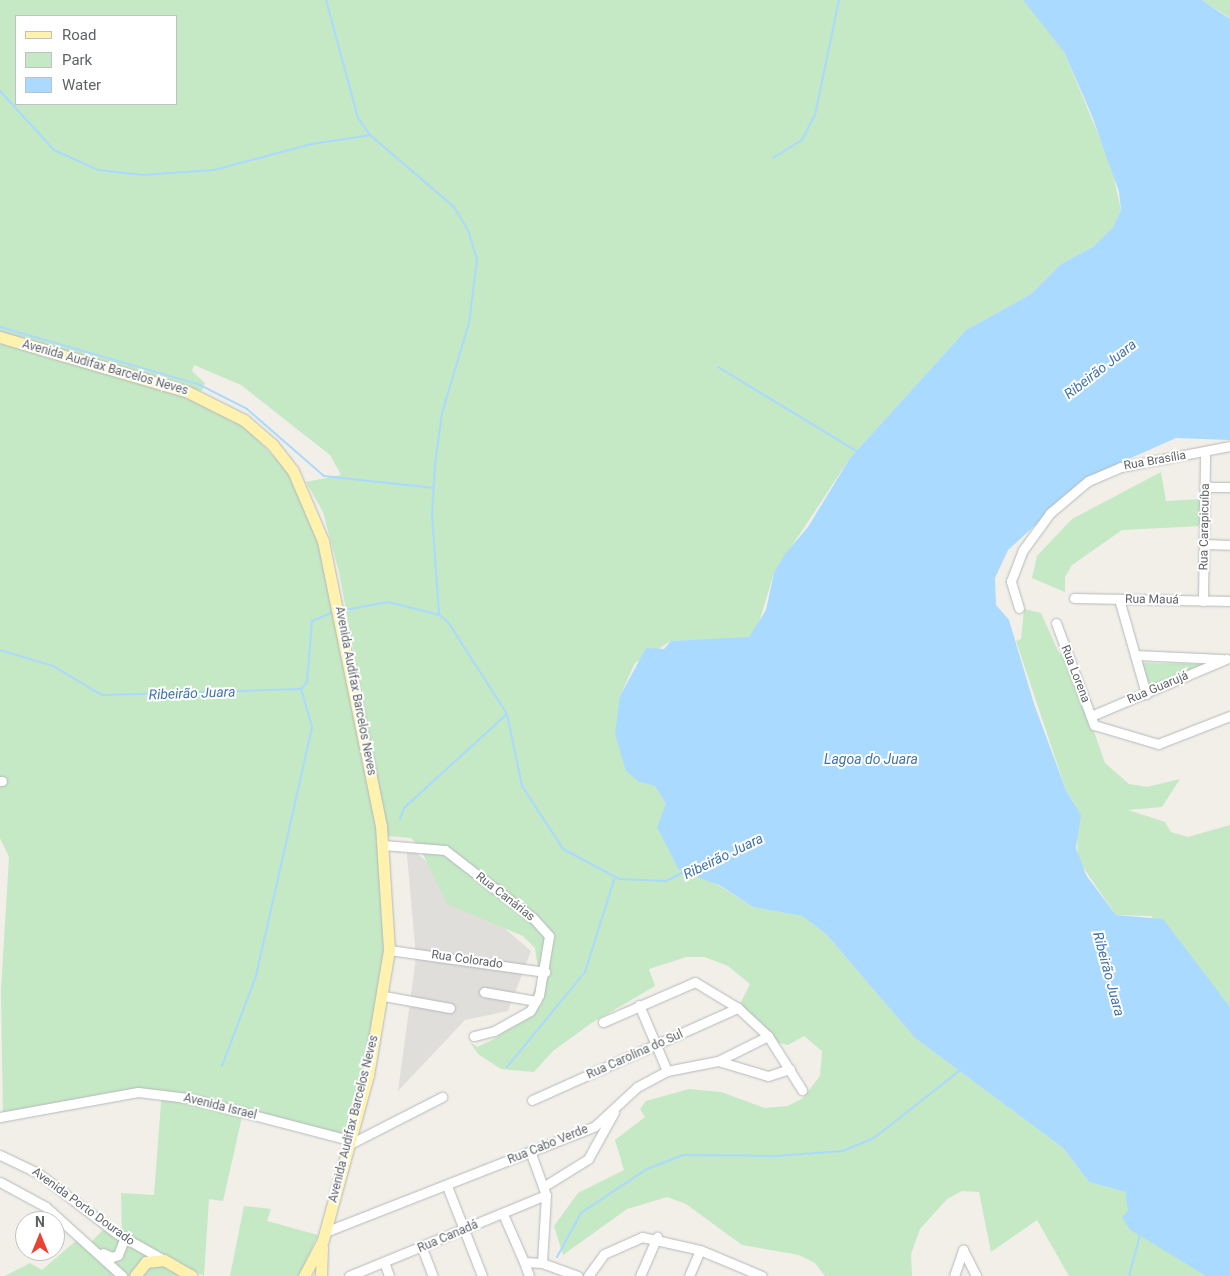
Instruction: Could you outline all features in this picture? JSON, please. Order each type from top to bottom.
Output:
[{"type":"main road","name":"Avenida Audifax Barcelos Neves","points":[[0,337],[188,392],[258,431],[294,471],[323,541],[339,608],[383,845],[389,950],[384,996],[324,1236],[321,1276]]},
{"type":"main road","name":"Avenida Audifax Barcelos Neves","points":[[304,1276],[324,1236]]},
{"type":"main road","points":[[135,1276],[146,1262],[164,1260]]},
{"type":"main road","name":"Avenida Porto Dourado","points":[[164,1260],[192,1276]]},
{"type":"street","name":"Rua Brasília","points":[[1019,608],[1011,581],[1023,550],[1050,513],[1088,481],[1121,467],[1206,453],[1230,446]]},
{"type":"street","name":"Rua Carapicuíba","points":[[1203,601],[1206,453]]},
{"type":"street","points":[[1206,487],[1230,487]]},
{"type":"street","points":[[1204,544],[1230,545]]},
{"type":"street","name":"Rua Mauá","points":[[1074,598],[1230,601]]},
{"type":"street","points":[[1119,599],[1146,694]]},
{"type":"street","name":"Rua Lorena","points":[[1056,623],[1094,725],[1158,744],[1230,716]]},
{"type":"street","points":[[1135,655],[1228,659]]},
{"type":"street","name":"Rua Guarujá","points":[[1091,716],[1228,659]]},
{"type":"street","name":"Rua Canárias","points":[[383,845],[445,850],[533,918],[549,936],[545,972],[536,1001],[530,1011],[509,1023],[474,1036]]},
{"type":"street","name":"Rua Colorado","points":[[389,950],[545,972]]},
{"type":"street","points":[[603,1022],[695,982],[738,1008],[768,1036],[802,1090]]},
{"type":"street","points":[[484,992],[536,1001]]},
{"type":"street","points":[[384,996],[450,1008]]},
{"type":"street","points":[[639,1005],[667,1071]]},
{"type":"street","name":"Rua Carolina do Sul","points":[[532,1100],[738,1008]]},
{"type":"street","points":[[718,1061],[768,1036]]},
{"type":"street","name":"Rua Cabo Verde","points":[[324,1236],[594,1126],[615,1109],[637,1086],[667,1071],[718,1061],[768,1076],[790,1069]]},
{"type":"street","name":"Avenida Israel","points":[[0,1117],[138,1092],[188,1098],[349,1142]]},
{"type":"street","points":[[349,1142],[442,1096]]},
{"type":"street","name":"Rua Canadá","points":[[349,1276],[503,1214],[545,1191],[588,1159],[615,1109]]},
{"type":"street","points":[[530,1151],[545,1191],[542,1263]]},
{"type":"street","name":"Avenida Porto Dourado","points":[[0,1155],[38,1173],[124,1239],[164,1260]]},
{"type":"street","name":"Avenida Porto Dourado","points":[[0,1182],[46,1207],[100,1252],[122,1276]]},
{"type":"street","points":[[447,1186],[482,1276]]},
{"type":"street","points":[[503,1214],[529,1276]]},
{"type":"street","points":[[640,1276],[657,1237]]},
{"type":"street","points":[[588,1276],[604,1254],[621,1243],[657,1237],[700,1250],[741,1272],[762,1276]]},
{"type":"street","points":[[100,1252],[112,1257],[118,1254],[124,1239]]},
{"type":"street","points":[[422,1248],[434,1276]]},
{"type":"street","points":[[689,1276],[700,1250]]},
{"type":"street","points":[[954,1276],[963,1250],[976,1276]]},
{"type":"street","points":[[384,1262],[389,1276]]},
{"type":"street","points":[[524,1262],[542,1263],[578,1276]]},
{"type":"shaded area","points":[[406,844],[531,951],[508,1011],[465,1020],[398,1091],[416,957]]},
{"type":"green space","points":[[0,0],[1023,0],[1032,8],[1064,52],[1111,165],[1121,210],[1113,227],[1094,246],[1061,264],[1031,294],[966,330],[850,458],[774,573],[757,629],[749,637],[671,641],[635,663],[620,696],[639,782],[655,786],[713,882],[753,907],[802,916],[826,934],[915,1038],[1063,1148],[1089,1182],[1125,1192],[1129,1211],[1171,1254],[1205,1275],[1214,1276],[1069,1276],[1037,1220],[991,1252],[979,1192],[962,1191],[947,1199],[920,1229],[911,1254],[912,1276],[825,1276],[815,1263],[799,1255],[742,1245],[686,1204],[667,1197],[627,1209],[563,1255],[554,1226],[578,1193],[624,1170],[615,1140],[645,1117],[640,1109],[646,1101],[689,1089],[721,1092],[765,1108],[788,1106],[803,1098],[820,1076],[822,1051],[804,1036],[788,1045],[779,1043],[738,1008],[750,984],[728,966],[705,957],[686,957],[649,969],[655,986],[590,1024],[553,1051],[534,1072],[501,1069],[478,1054],[470,1042],[477,1047],[492,1040],[537,1010],[532,996],[539,977],[535,948],[523,936],[447,904],[419,846],[411,838],[388,836],[339,572],[323,512],[306,482],[341,475],[330,455],[241,385],[194,365],[192,371],[205,383],[202,391],[0,333]]},
{"type":"green space","points":[[1202,0],[1230,0],[1230,19],[1227,16]]},
{"type":"green space","points":[[0,343],[177,394],[236,418],[288,471],[314,515],[381,826],[386,933],[378,1006],[345,1137],[244,1108],[223,1201],[209,1199],[204,1276],[122,1232],[121,1193],[154,1195],[162,1090],[110,1092],[3,1116],[1,990],[9,857],[0,838]]},
{"type":"green space","points":[[1161,472],[1166,501],[1202,499],[1201,526],[1122,530],[1072,565],[1065,577],[1065,592],[1032,578],[1037,556],[1072,519]]},
{"type":"green space","points":[[1024,609],[1041,613],[1058,651],[1070,663],[1105,763],[1129,784],[1147,787],[1180,779],[1162,807],[1128,810],[1165,822],[1171,832],[1188,837],[1230,825],[1230,1007],[1151,916],[1116,915],[1078,860],[1076,806],[1066,790],[1016,641],[1021,639]]},
{"type":"green space","points":[[1141,663],[1213,664],[1149,687]]},
{"type":"green space","points":[[244,1206],[271,1209],[267,1221],[318,1235],[299,1276],[230,1276]]},
{"type":"green space","points":[[103,1230],[184,1276],[5,1276],[30,1263],[42,1270],[52,1261],[65,1261],[65,1250],[78,1239],[86,1247]]},
{"type":"water","name":"Lagoa do Juara","points":[[1023,0],[1202,0],[1230,19],[1230,440],[1176,438],[1088,477],[1008,550],[995,578],[996,605],[1009,620],[1034,704],[1066,790],[1081,815],[1076,848],[1086,875],[1116,915],[1163,919],[1230,1007],[1230,1276],[1206,1276],[1129,1229],[1122,1217],[1128,1211],[1125,1192],[1089,1182],[1063,1148],[915,1038],[826,934],[802,916],[753,907],[719,885],[679,870],[657,827],[666,804],[655,786],[639,782],[626,771],[615,734],[620,696],[646,648],[664,649],[671,641],[749,637],[766,610],[774,573],[785,554],[808,527],[850,458],[966,330],[1031,294],[1061,264],[1094,246],[1113,227],[1121,210],[1119,192],[1092,116],[1064,52]]},
{"type":"waterway","points":[[326,0],[358,118],[370,135],[454,207],[468,230],[477,259],[469,323],[442,413],[435,464],[432,514],[439,615]]},
{"type":"waterway","points":[[773,158],[802,140],[815,115],[839,0]]},
{"type":"waterway","points":[[0,91],[54,150],[98,170],[143,175],[214,170],[312,144],[370,135]]},
{"type":"waterway","points":[[0,327],[198,384],[247,409],[324,476],[434,488]]},
{"type":"waterway","points":[[718,367],[858,452]]},
{"type":"waterway","name":"Ribeirão Juara","points":[[345,610],[388,602],[439,615],[448,622],[507,714],[522,786],[563,849],[619,879],[666,881],[686,871]]},
{"type":"waterway","name":"Ribeirão Juara","points":[[0,650],[53,666],[102,695],[301,689],[307,682],[312,621],[333,612]]},
{"type":"waterway","points":[[222,1066],[256,976],[312,727],[301,689]]},
{"type":"waterway","points":[[400,819],[404,808],[507,714]]},
{"type":"waterway","points":[[507,1067],[585,972],[615,877]]},
{"type":"waterway","points":[[557,1257],[581,1213],[647,1169],[683,1155],[775,1156],[843,1151],[874,1138],[959,1071]]},
{"type":"waterway","points":[[1129,1276],[1140,1235]]}]
